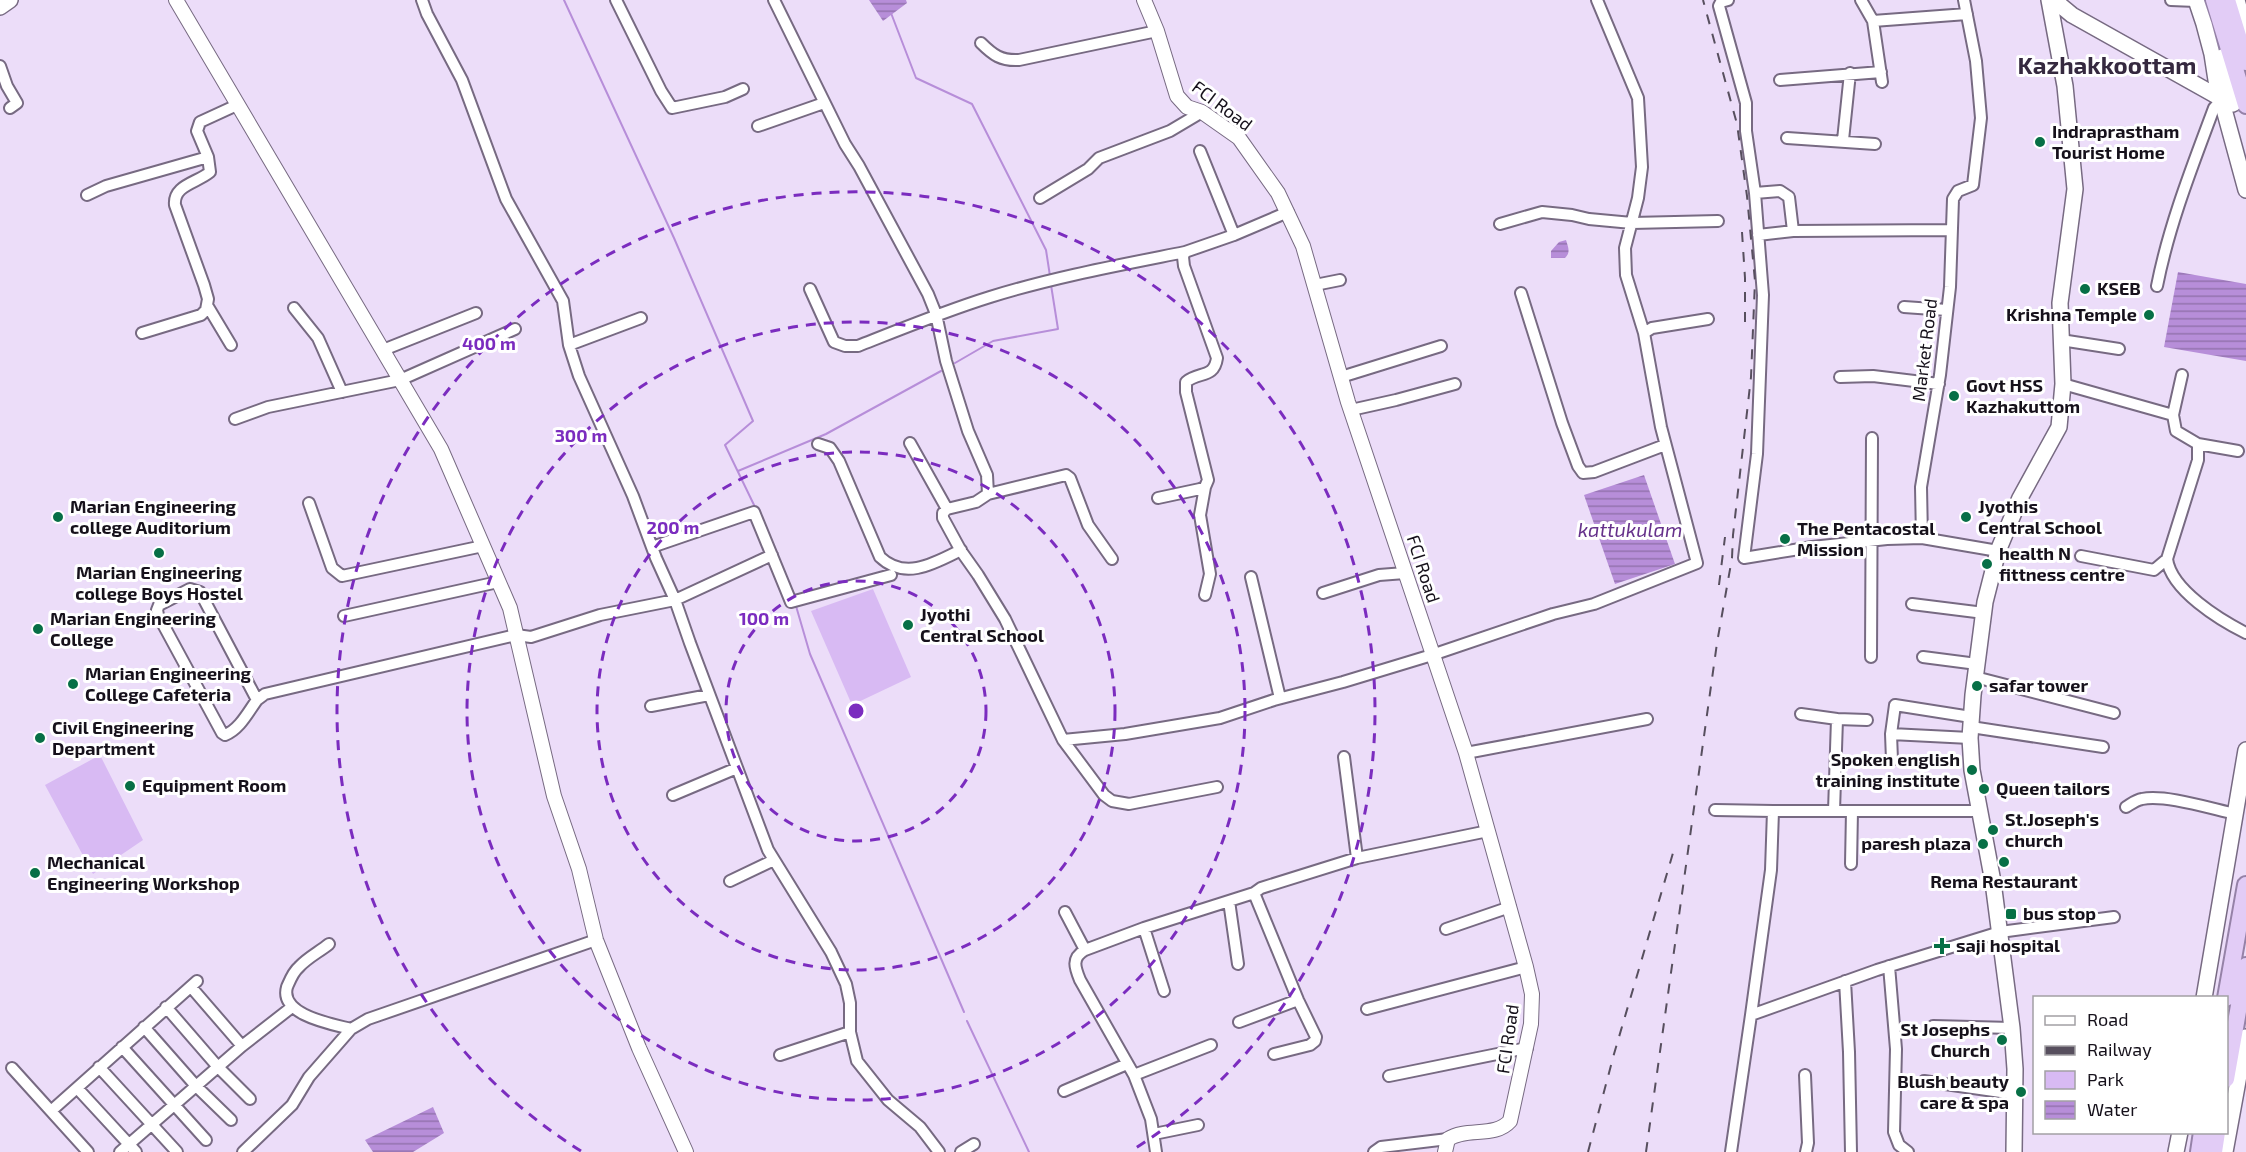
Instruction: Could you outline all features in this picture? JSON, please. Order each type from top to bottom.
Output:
[{"type":"highway","points":[[2214,0],[2246,105]]},
{"type":"highway","points":[[2227,0],[2246,63]]},
{"type":"highway","points":[[2226,996],[2246,885]]},
{"type":"highway","points":[[2228,1068],[2246,966]]},
{"type":"highway","points":[[2199,1152],[2202,1134]]},
{"type":"highway","points":[[2214,1152],[2217,1134]]},
{"type":"main road","points":[[0,7],[10,0]]},
{"type":"main road","points":[[2014,1152],[2012,1028],[2000,932],[1972,770],[1971,727],[1985,602],[1998,551],[2020,498],[2059,427],[2063,384],[2060,303],[2074,189],[2065,86],[2049,0]]},
{"type":"main road","points":[[2054,0],[2072,15],[2222,99]]},
{"type":"main road","points":[[2199,0],[2216,80],[2244,161]]},
{"type":"main road","points":[[2199,0],[2219,42],[2244,161],[2246,190]]},
{"type":"main road","points":[[2237,0],[2246,33]]},
{"type":"main road","points":[[2056,42],[2064,22],[2072,15]]},
{"type":"main road","points":[[2204,996],[2246,750]]},
{"type":"main road","points":[[2208,996],[2246,790]]},
{"type":"main road","points":[[2228,1105],[2246,1003]]},
{"type":"main road","points":[[2225,1152],[2246,1038]]},
{"type":"main road","points":[[2176,1152],[2180,1134]]},
{"type":"main road","points":[[2183,1152],[2186,1134]]},
{"type":"main road","points":[[2220,1152],[2224,1134]]},
{"type":"street","points":[[176,0],[441,449],[510,608],[554,796],[579,869],[596,940],[639,1048],[686,1152]]},
{"type":"street","points":[[422,0],[462,80],[506,199],[564,301],[569,345],[579,376],[628,485],[675,600],[768,850],[831,952],[846,984],[850,1003],[850,1032],[853,1051],[863,1070],[888,1100],[920,1127],[939,1152]]},
{"type":"street","points":[[616,0],[661,91],[672,108],[725,97],[743,89]]},
{"type":"street","points":[[774,0],[824,103],[914,267],[936,314],[949,371],[968,431],[987,475],[988,494]]},
{"type":"street","name":"FCI Road","points":[[1144,0],[1157,31],[1177,96],[1187,107],[1202,112],[1239,138],[1278,193],[1303,246],[1351,410],[1466,753],[1526,967],[1532,994],[1532,1024],[1510,1121],[1505,1127],[1492,1131],[1461,1133],[1446,1146]]},
{"type":"street","points":[[1063,740],[1125,734],[1220,718],[1280,698],[1432,655],[1553,614],[1594,604],[1697,563],[1660,427],[1644,333],[1626,275],[1625,248],[1638,198],[1642,167],[1638,98],[1597,0]]},
{"type":"street","points":[[1728,0],[1721,2],[1719,6],[1746,103],[1746,131],[1755,193],[1763,295],[1757,454],[1744,558],[1812,547],[1922,538],[1998,551]]},
{"type":"street","points":[[1780,80],[1850,74],[1882,77],[1872,21],[1861,0]]},
{"type":"street","name":"Market Road","points":[[1922,538],[1921,487],[1939,384],[1952,255],[1953,199],[1958,191],[1973,184],[1975,180],[1981,118],[1976,61],[1964,0]]},
{"type":"street","points":[[2171,0],[2199,0]]},
{"type":"street","points":[[2243,0],[2246,9]]},
{"type":"street","points":[[1872,21],[1966,14]]},
{"type":"street","points":[[981,43],[994,56],[1010,61],[1157,31]]},
{"type":"street","points":[[0,66],[7,86],[17,103],[10,108]]},
{"type":"street","points":[[1843,140],[1850,74]]},
{"type":"street","points":[[2157,286],[2180,202],[2214,108],[2222,99]]},
{"type":"street","points":[[758,126],[824,103]]},
{"type":"street","points":[[142,333],[201,315],[206,310],[208,299],[175,205],[175,198],[180,190],[210,172],[208,157],[197,130],[200,122],[237,105]]},
{"type":"street","points":[[1040,198],[1088,169],[1099,158],[1170,131],[1202,112]]},
{"type":"street","points":[[1787,138],[1843,140],[1875,144]]},
{"type":"street","points":[[1200,151],[1234,235]]},
{"type":"street","points":[[87,195],[106,186],[208,157]]},
{"type":"street","points":[[1755,193],[1780,191],[1790,196],[1793,231]]},
{"type":"street","points":[[810,289],[834,342],[845,346],[858,346],[936,314],[1003,293],[1185,252],[1234,235],[1288,212]]},
{"type":"street","points":[[1500,224],[1542,212],[1632,223],[1718,221]]},
{"type":"street","points":[[1758,235],[1793,231],[1951,230]]},
{"type":"street","points":[[1185,252],[1184,266],[1217,358],[1216,366],[1210,372],[1190,378],[1186,382],[1186,392],[1208,480],[1200,515],[1210,574],[1205,595]]},
{"type":"street","points":[[1315,285],[1340,280]]},
{"type":"street","points":[[1521,293],[1562,423],[1578,466],[1583,473],[1594,472],[1665,445]]},
{"type":"street","points":[[207,305],[231,345]]},
{"type":"street","points":[[1904,307],[1947,310]]},
{"type":"street","points":[[294,308],[318,338],[342,392]]},
{"type":"street","points":[[383,350],[476,313]]},
{"type":"street","points":[[569,345],[641,318]]},
{"type":"street","points":[[1644,333],[1653,328],[1708,319]]},
{"type":"street","points":[[235,419],[268,407],[400,380],[515,329]]},
{"type":"street","points":[[2061,340],[2119,349]]},
{"type":"street","points":[[1341,377],[1441,346]]},
{"type":"street","points":[[2182,375],[2173,415],[2176,431],[2198,444],[2238,451]]},
{"type":"street","points":[[1840,377],[1873,376],[1939,384]]},
{"type":"street","points":[[1351,410],[1455,384]]},
{"type":"street","points":[[2063,384],[2173,415]]},
{"type":"street","points":[[1870,657],[1872,438]]},
{"type":"street","points":[[910,442],[947,509]]},
{"type":"street","points":[[818,444],[830,448],[839,461],[880,557],[888,565],[917,570],[961,550]]},
{"type":"street","points":[[2198,444],[2198,460],[2167,559],[2169,570],[2175,581],[2222,621],[2246,633]]},
{"type":"street","points":[[1112,559],[1088,525],[1070,478],[1065,476],[988,494],[976,502],[947,509],[943,513],[943,518],[961,550],[1005,619],[1063,740],[1096,786],[1112,801],[1129,804],[1217,787]]},
{"type":"street","points":[[1158,498],[1205,487]]},
{"type":"street","points":[[309,503],[332,568],[342,576],[483,546]]},
{"type":"street","points":[[652,547],[754,512],[791,602],[891,575]]},
{"type":"street","points":[[257,700],[200,592],[190,589],[159,605],[158,615],[222,734],[231,732],[239,726],[257,700],[265,694],[516,635],[531,637],[600,615],[675,600],[772,555]]},
{"type":"street","points":[[2081,556],[2154,570],[2167,559]]},
{"type":"street","points":[[1323,593],[1379,575],[1405,573]]},
{"type":"street","points":[[1251,577],[1280,698]]},
{"type":"street","points":[[344,616],[498,582]]},
{"type":"street","points":[[1912,604],[1984,613]]},
{"type":"street","points":[[1923,657],[2114,713]]},
{"type":"street","points":[[651,706],[709,695]]},
{"type":"street","points":[[1892,760],[1891,734],[1895,705],[1971,727],[2103,747]]},
{"type":"street","points":[[1801,714],[1867,720]]},
{"type":"street","points":[[1466,753],[1647,719]]},
{"type":"street","points":[[1834,812],[1838,719]]},
{"type":"street","points":[[1891,734],[1971,727]]},
{"type":"street","points":[[1344,757],[1357,858]]},
{"type":"street","points":[[673,795],[737,768]]},
{"type":"street","points":[[2126,807],[2141,799],[2149,798],[2236,814]]},
{"type":"street","points":[[1715,810],[1980,811]]},
{"type":"street","points":[[1731,1152],[1771,870],[1773,811]]},
{"type":"street","points":[[1851,864],[1852,811]]},
{"type":"street","points":[[1156,1152],[1147,1106],[1134,1075],[1076,970],[1075,960],[1085,950],[1144,928],[1254,893],[1261,888],[1357,858],[1488,831]]},
{"type":"street","points":[[730,881],[774,860]]},
{"type":"street","points":[[1254,893],[1316,1039],[1310,1045],[1274,1054]]},
{"type":"street","points":[[1229,901],[1238,964]]},
{"type":"street","points":[[1446,929],[1510,907]]},
{"type":"street","points":[[1065,912],[1085,950]]},
{"type":"street","points":[[1751,1015],[1889,966],[2000,932],[2114,917]]},
{"type":"street","points":[[1144,928],[1164,991]]},
{"type":"street","points":[[243,1152],[292,1105],[309,1077],[351,1029],[368,1019],[596,940]]},
{"type":"street","points":[[329,944],[298,967],[290,978],[286,991],[287,999],[292,1007],[301,1014],[351,1029]]},
{"type":"street","points":[[1889,966],[1896,1049],[1894,1132],[1899,1145],[1908,1152]]},
{"type":"street","points":[[1367,1008],[1526,967]]},
{"type":"street","points":[[1845,981],[1850,1052],[1851,1152]]},
{"type":"street","points":[[51,1111],[194,984],[242,1046]]},
{"type":"street","points":[[1239,1022],[1298,1000]]},
{"type":"street","points":[[166,1007],[249,1099]]},
{"type":"street","points":[[120,1152],[133,1148],[151,1125],[242,1046],[292,1007]]},
{"type":"street","points":[[1933,1026],[2012,1028]]},
{"type":"street","points":[[144,1027],[196,1086],[231,1120]]},
{"type":"street","points":[[780,1055],[850,1032]]},
{"type":"street","points":[[1134,1075],[1211,1045]]},
{"type":"street","points":[[122,1047],[206,1140]]},
{"type":"street","points":[[1389,1076],[1527,1048]]},
{"type":"street","points":[[1064,1091],[1127,1064]]},
{"type":"street","points":[[99,1067],[177,1152]]},
{"type":"street","points":[[12,1068],[88,1152]]},
{"type":"street","points":[[1805,1075],[1808,1143],[1806,1152]]},
{"type":"street","points":[[1924,1082],[2014,1094]]},
{"type":"street","points":[[77,1088],[133,1148]]},
{"type":"street","points":[[1154,1134],[1198,1125]]},
{"type":"street","points":[[961,1152],[974,1144]]},
{"type":"street","points":[[1374,1152],[1381,1147],[1446,1146]]},
{"type":"green space","points":[[873,589],[911,677],[852,705],[811,611]]},
{"type":"green space","points":[[100,755],[143,840],[93,874],[45,785]]},
{"type":"water","points":[[869,0],[906,0],[907,3],[883,21]]},
{"type":"water","points":[[1566,240],[1567,256],[1551,258],[1551,251],[1559,242]]},
{"type":"water","points":[[2178,272],[2246,284],[2246,361],[2164,347]]},
{"type":"water","name":"kattukulam","points":[[1644,475],[1675,564],[1615,584],[1584,495]]},
{"type":"water","points":[[433,1107],[444,1133],[413,1152],[373,1152],[365,1140]]},
{"type":"waterway","points":[[564,0],[674,238],[753,421],[725,445],[755,507]]},
{"type":"waterway","points":[[891,13],[916,78],[972,104],[1046,250],[1050,276]]},
{"type":"waterway","points":[[955,363],[993,341],[1058,329],[1051,285]]},
{"type":"waterway","points":[[738,471],[826,434],[941,371]]},
{"type":"waterway","points":[[796,606],[810,654],[964,1012]]},
{"type":"waterway","points":[[967,1021],[1029,1152]]},
{"type":"railway","points":[[1646,1152],[1717,643],[1732,558],[1751,377],[1755,281],[1747,196],[1737,124],[1703,0]]},
{"type":"railway","points":[[1742,232],[1745,328]]},
{"type":"railway","points":[[1719,585],[1725,537]]},
{"type":"railway","points":[[1588,1152],[1673,853]]},
{"type":"place","name":"Indraprastham Tourist Home","points":[[2040,142]]},
{"type":"place","name":"KSEB","points":[[2085,289]]},
{"type":"place","name":"Krishna Temple","points":[[2149,315]]},
{"type":"place","name":"Govt HSS Kazhakuttom","points":[[1954,396]]},
{"type":"place","name":"Marian Engineering college Auditorium","points":[[58,517]]},
{"type":"place","name":"Jyothis Central School","points":[[1966,517]]},
{"type":"place","name":"The Pentacostal Mission","points":[[1785,539]]},
{"type":"place","name":"Marian Engineering college Boys Hostel","points":[[159,553]]},
{"type":"place","name":"health N fittness centre","points":[[1987,564]]},
{"type":"place","name":"Jyothi Central School","points":[[908,625]]},
{"type":"place","name":"Marian Engineering College","points":[[38,629]]},
{"type":"place","name":"Marian Engineering College Cafeteria","points":[[73,684]]},
{"type":"place","name":"safar tower","points":[[1977,686]]},
{"type":"place","name":"Civil Engineering Department","points":[[40,738]]},
{"type":"place","name":"Spoken english training institute","points":[[1972,770]]},
{"type":"place","name":"Equipment Room","points":[[130,786]]},
{"type":"place","name":"Queen tailors","points":[[1984,789]]},
{"type":"place","name":"St.Joseph's church","points":[[1993,830]]},
{"type":"place","name":"paresh plaza","points":[[1983,844]]},
{"type":"place","name":"Rema Restaurant","points":[[2004,862]]},
{"type":"place","name":"Mechanical Engineering Workshop","points":[[35,873]]},
{"type":"place","name":"bus stop","points":[[2011,914]]},
{"type":"place","name":"saji hospital","points":[[1942,946]]},
{"type":"place","name":"St Josephs Church","points":[[2002,1040]]},
{"type":"place","name":"Blush beauty care & spa","points":[[2021,1092]]},
{"type":"district","name":"Kazhakkoottam","points":[[2107,66]]}]
